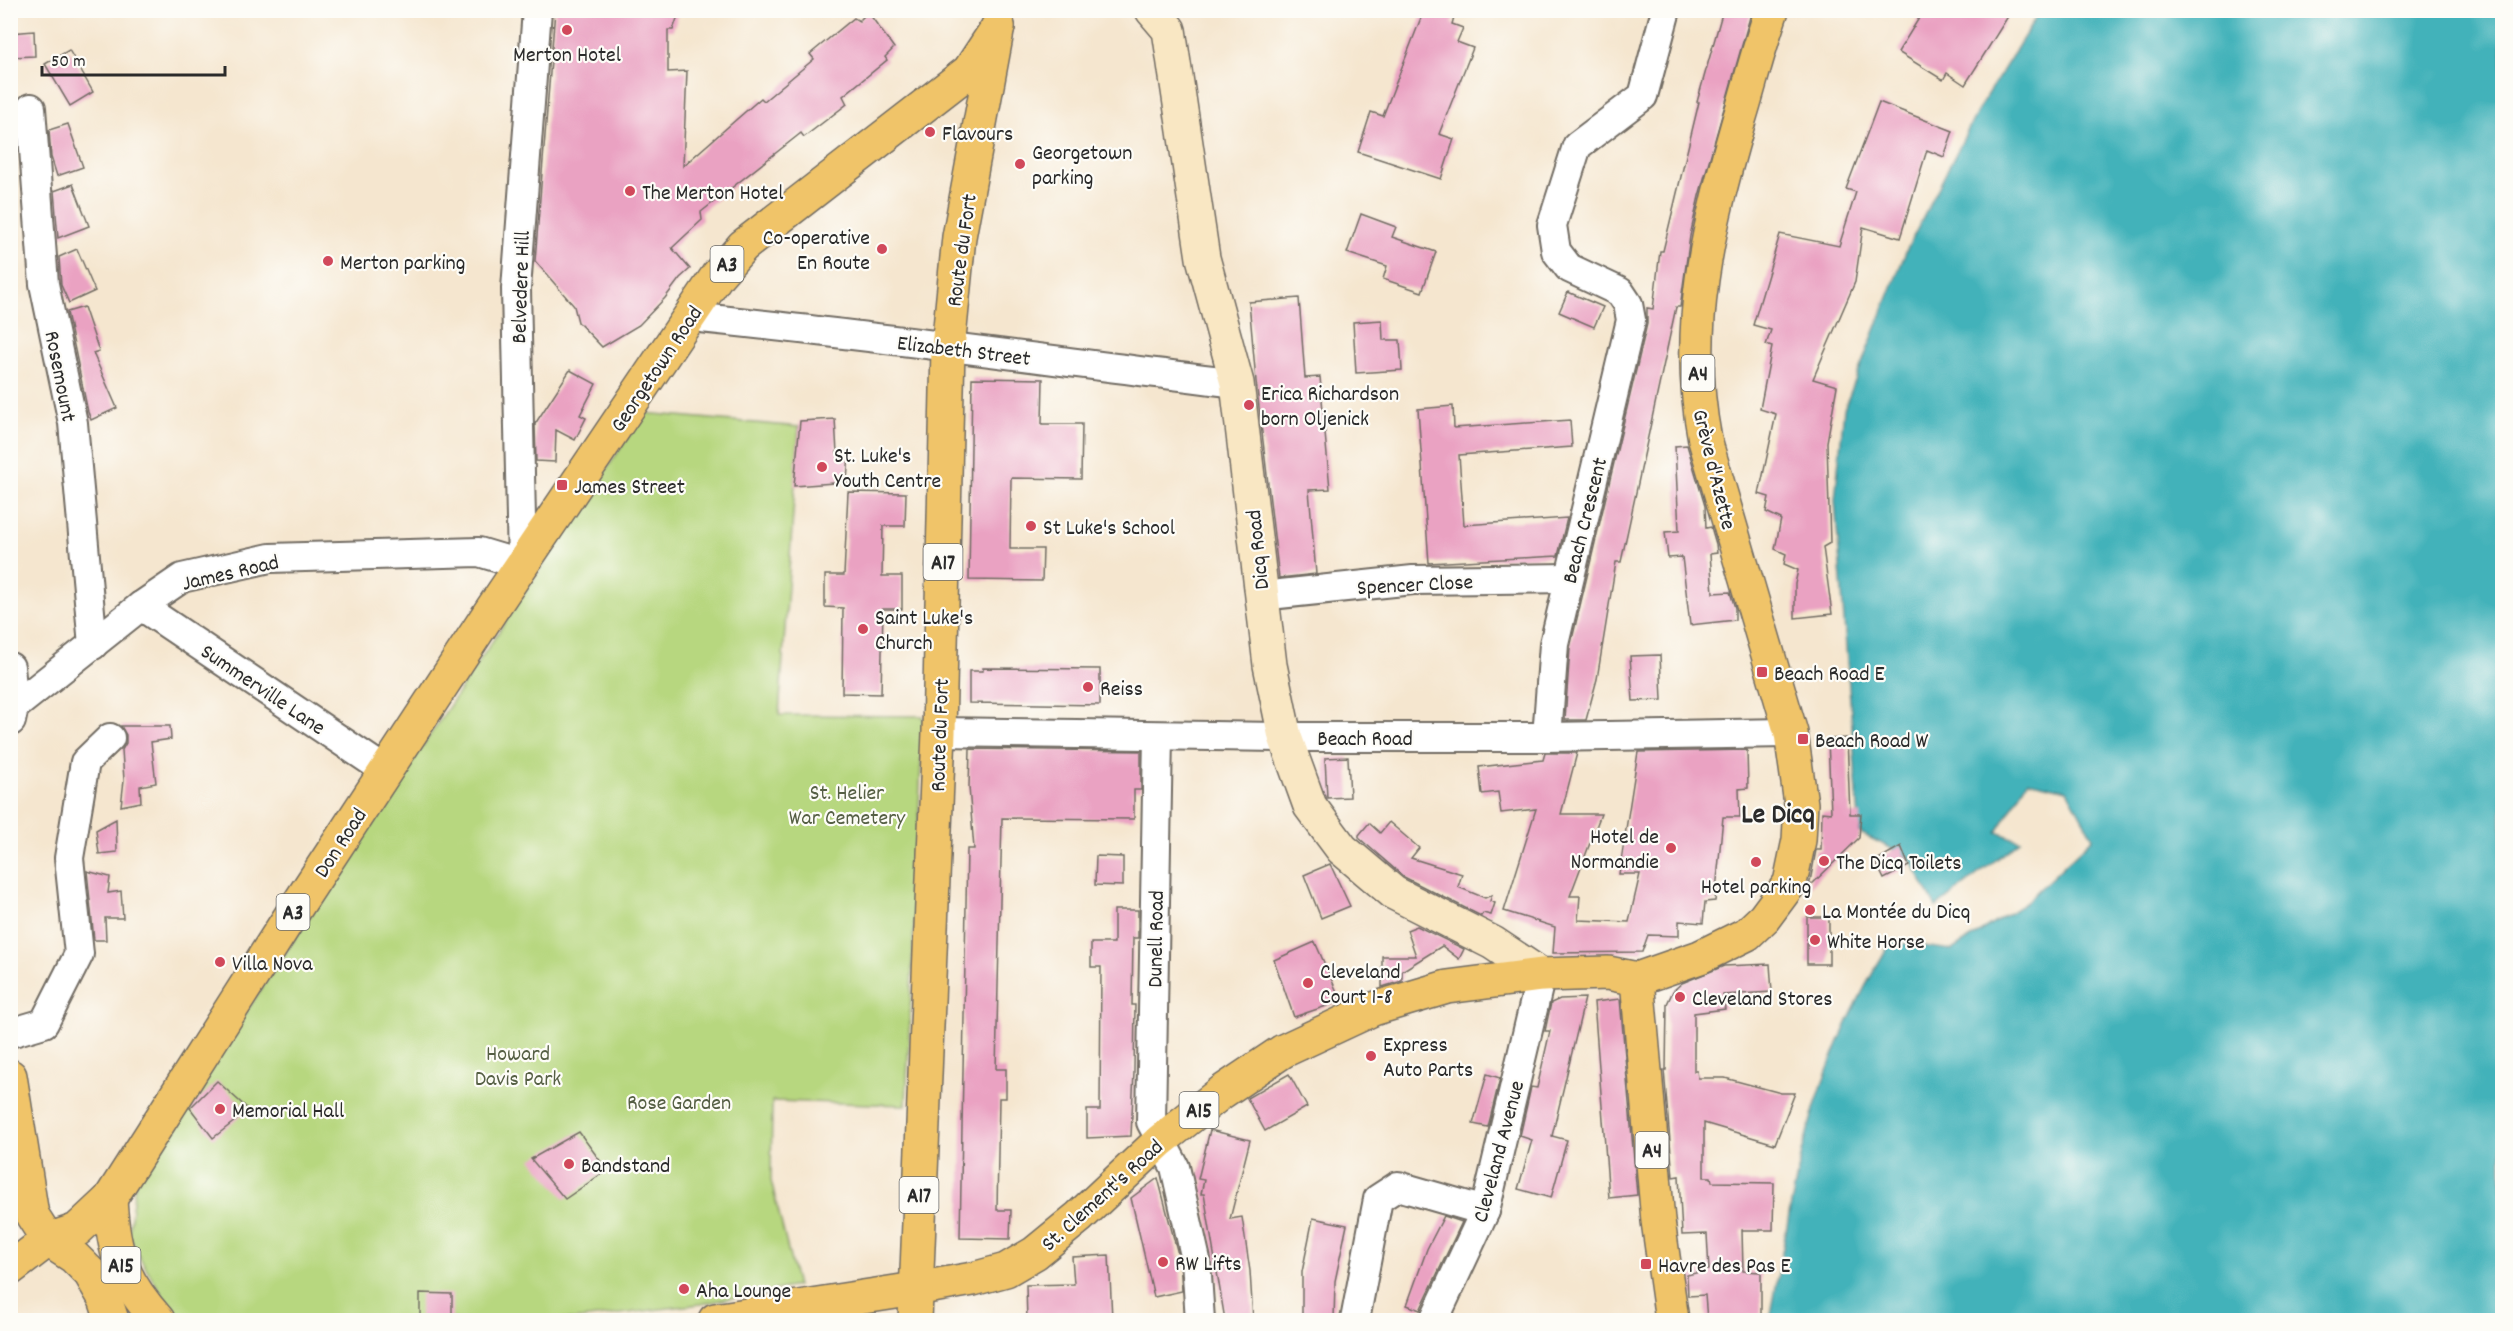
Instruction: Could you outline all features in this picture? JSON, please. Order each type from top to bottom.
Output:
[{"type":"main road","name":"Dicq Road","points":[[1152,10],[1169,30],[1203,258],[1238,383],[1270,665],[1285,737],[1310,806],[1342,849],[1394,892],[1493,943],[1541,975]]},
{"type":"main road","name":"Grève d'Azette","points":[[1637,979],[1700,957],[1747,934],[1764,918],[1790,883],[1799,840],[1801,804],[1791,733],[1705,440],[1699,407],[1696,328],[1714,207],[1772,10]]},
{"type":"main road","name":"Georgetown Road","points":[[522,565],[717,276],[743,246],[969,71],[1000,18]]},
{"type":"main road","name":"Route du Fort","points":[[915,1305],[939,732],[948,348],[959,237],[1000,18]]},
{"type":"main road","name":"Don Road","points":[[10,1269],[48,1239],[77,1230],[110,1199],[284,926],[522,565]]},
{"type":"main road","name":"St. Clement's Road","points":[[715,1320],[915,1305],[973,1279],[1006,1270],[1035,1253],[1079,1217],[1160,1141],[1222,1092],[1283,1051],[1373,1009],[1447,987],[1541,975],[1608,973],[1637,979]]},
{"type":"main road","name":"A4","points":[[1637,979],[1658,1221],[1672,1320]]},
{"type":"main road","points":[[10,1076],[32,1215],[48,1239],[74,1257],[90,1273],[105,1299],[112,1320]]},
{"type":"main road","name":"A15","points":[[110,1199],[112,1236],[119,1262],[137,1297],[158,1320]]},
{"type":"street","name":"Belvedere Hill","points":[[522,565],[516,289],[537,10]]},
{"type":"street","name":"Beach Crescent","points":[[1547,737],[1554,644],[1631,320],[1628,304],[1620,292],[1569,268],[1556,251],[1552,225],[1577,146],[1643,96],[1666,10]]},
{"type":"street","name":"Rosemount","points":[[31,108],[44,285],[73,423],[93,645]]},
{"type":"street","name":"Elizabeth Street","points":[[690,317],[822,330],[948,348],[1238,383]]},
{"type":"street","name":"James Road","points":[[12,697],[93,645],[141,606],[182,578],[270,558],[479,552],[522,565]]},
{"type":"street","name":"Spencer Close","points":[[1261,596],[1413,580],[1569,578]]},
{"type":"street","name":"Summerville Lane","points":[[141,606],[386,771]]},
{"type":"street","name":"Beach Road","points":[[939,732],[1285,737],[1547,737],[1791,733]]},
{"type":"street","name":"Dunell Road","points":[[1158,736],[1151,1122],[1175,1167],[1196,1260],[1200,1320]]},
{"type":"street","points":[[10,1033],[44,1023],[79,954],[69,858],[85,762],[110,738]]},
{"type":"street","name":"Cleveland Avenue","points":[[1434,1320],[1485,1211],[1541,975]]},
{"type":"street","points":[[1355,1320],[1378,1199],[1398,1186],[1485,1211]]},
{"type":"green space","name":"Howard Davis Park","points":[[644,413],[799,427],[779,715],[923,716],[906,1105],[772,1101],[771,1181],[797,1286],[701,1304],[572,1320],[186,1320],[171,1309],[137,1253],[129,1233],[136,1178]]},
{"type":"water","points":[[2040,11],[2502,11],[2502,1320],[1770,1320],[1794,1190],[1805,1141],[1823,1082],[1860,996],[1891,942],[1952,950],[2024,904],[2093,838],[2067,790],[2028,781],[1997,832],[2020,841],[1936,907],[1909,857],[1860,833],[1835,500],[1844,409],[1907,249],[1977,112]]},
{"type":"building","name":"The Merton Hotel","points":[[555,10],[680,10],[673,30],[668,30],[668,72],[687,71],[683,166],[761,98],[764,101],[814,59],[810,54],[854,18],[859,21],[868,12],[894,48],[885,57],[887,60],[843,96],[847,104],[804,137],[801,133],[701,212],[702,220],[672,248],[690,269],[639,325],[602,347],[578,322],[574,306],[535,261]]},
{"type":"building","points":[[1424,10],[1456,10],[1452,24],[1463,28],[1457,42],[1473,48],[1439,134],[1454,139],[1441,179],[1358,152],[1371,112],[1383,116]]},
{"type":"building","points":[[1723,10],[1752,10],[1699,196],[1690,236],[1680,307],[1676,307],[1621,562],[1616,562],[1597,679],[1586,720],[1565,720],[1570,648],[1647,324],[1647,308],[1653,309],[1660,251],[1663,251],[1699,102],[1697,102]]},
{"type":"building","points":[[1924,10],[2012,10],[1965,85],[1947,73],[1943,80],[1898,52]]},
{"type":"building","points":[[34,31],[35,56],[10,57],[10,33]]},
{"type":"building","points":[[69,50],[93,92],[70,106],[45,64]]},
{"type":"building","points":[[1879,102],[1953,131],[1944,157],[1927,150],[1900,238],[1863,227],[1855,282],[1813,379],[1837,386],[1827,442],[1830,543],[1823,547],[1832,614],[1795,618],[1795,584],[1798,570],[1784,564],[1786,554],[1775,549],[1781,519],[1766,512],[1769,497],[1759,494],[1776,414],[1760,409],[1772,347],[1766,345],[1771,330],[1753,325],[1780,234],[1839,246],[1856,192],[1846,189]]},
{"type":"building","points":[[68,124],[83,167],[57,176],[51,157],[49,130]]},
{"type":"building","points":[[73,184],[89,226],[58,238],[54,191]]},
{"type":"building","points":[[1361,214],[1396,227],[1392,237],[1436,252],[1422,292],[1383,279],[1387,266],[1347,253]]},
{"type":"building","points":[[77,249],[95,291],[69,303],[61,285],[59,257]]},
{"type":"building","points":[[1568,292],[1603,307],[1594,327],[1559,312]]},
{"type":"building","points":[[1299,298],[1305,378],[1320,377],[1330,489],[1309,490],[1316,574],[1279,578],[1249,302]]},
{"type":"building","points":[[84,307],[99,351],[93,353],[117,408],[91,420],[67,312]]},
{"type":"building","points":[[1382,320],[1383,340],[1400,340],[1402,370],[1356,373],[1353,322]]},
{"type":"building","points":[[570,370],[596,384],[580,415],[586,418],[575,440],[556,430],[555,462],[536,461],[535,424]]},
{"type":"building","points":[[972,378],[1043,379],[1042,424],[1082,424],[1081,479],[1011,478],[1010,549],[1043,549],[1042,581],[969,580]]},
{"type":"building","points":[[1453,406],[1454,428],[1570,420],[1572,447],[1459,455],[1464,525],[1567,518],[1558,556],[1429,563],[1418,409]]},
{"type":"building","name":"St. Luke's Youth Centre","points":[[835,419],[837,453],[849,452],[847,482],[794,486],[800,421]]},
{"type":"building","points":[[1687,445],[1705,506],[1706,528],[1711,527],[1716,544],[1717,553],[1710,554],[1713,593],[1730,592],[1735,608],[1735,620],[1690,625],[1682,557],[1668,558],[1665,532],[1679,531],[1675,446]]},
{"type":"building","name":"Saint Luke's Church","points":[[848,492],[906,493],[905,526],[883,526],[882,576],[902,576],[902,609],[883,609],[881,694],[842,693],[843,608],[825,607],[825,575],[844,575]]},
{"type":"building","points":[[1660,655],[1662,700],[1633,701],[1630,656]]},
{"type":"building","points":[[983,668],[1100,669],[1100,705],[969,703],[969,671],[983,671]]},
{"type":"building","points":[[121,726],[170,726],[171,739],[151,742],[156,783],[140,786],[141,802],[121,806],[124,780],[122,750],[126,743],[126,735]]},
{"type":"building","points":[[1847,738],[1850,814],[1861,814],[1859,838],[1809,887],[1816,850],[1821,850],[1822,812],[1831,813],[1828,739]]},
{"type":"building","points":[[970,749],[1141,751],[1141,790],[1134,790],[1134,819],[1002,818],[996,1069],[1006,1069],[1006,1098],[999,1098],[997,1210],[1011,1210],[1010,1239],[960,1238],[967,849],[974,849],[969,787]]},
{"type":"building","name":"Hotel de Normandie","points":[[1747,750],[1748,788],[1739,789],[1740,817],[1723,817],[1715,901],[1705,902],[1703,923],[1679,921],[1679,936],[1648,935],[1642,952],[1553,953],[1555,927],[1504,911],[1536,809],[1501,813],[1498,792],[1482,794],[1479,767],[1543,760],[1545,753],[1577,753],[1561,814],[1601,814],[1570,896],[1580,896],[1578,920],[1629,922],[1640,874],[1619,874],[1638,752]]},
{"type":"building","points":[[1348,757],[1350,797],[1327,798],[1325,758]]},
{"type":"building","points":[[116,819],[117,852],[99,854],[96,830]]},
{"type":"building","points":[[1389,822],[1419,848],[1411,858],[1462,874],[1458,887],[1485,898],[1492,895],[1490,901],[1495,903],[1491,915],[1483,913],[1481,916],[1404,877],[1359,838],[1369,823],[1380,833]]},
{"type":"building","points":[[1901,846],[1909,866],[1884,879],[1875,861]]},
{"type":"building","points":[[1096,856],[1123,857],[1123,886],[1095,885]]},
{"type":"building","points":[[1330,864],[1350,906],[1321,918],[1304,875]]},
{"type":"building","points":[[87,871],[110,877],[108,893],[121,891],[123,918],[105,918],[106,940],[94,940]]},
{"type":"building","points":[[1114,910],[1138,910],[1138,938],[1133,938],[1132,1005],[1135,1005],[1131,1136],[1087,1138],[1087,1110],[1100,1110],[1101,967],[1091,967],[1091,943],[1114,943]]},
{"type":"building","points":[[1807,917],[1829,917],[1829,964],[1807,964]]},
{"type":"building","points":[[1417,926],[1464,949],[1459,959],[1442,946],[1402,971],[1402,981],[1382,987],[1382,956],[1416,956],[1407,930]]},
{"type":"building","name":"Cleveland Court 1-8","points":[[1315,942],[1341,1001],[1294,1017],[1274,960]]},
{"type":"building","points":[[1770,964],[1772,992],[1723,995],[1725,1009],[1694,1013],[1694,1071],[1697,1071],[1698,1078],[1725,1078],[1781,1093],[1795,1093],[1775,1144],[1704,1123],[1704,1177],[1711,1177],[1712,1182],[1774,1183],[1773,1230],[1742,1230],[1743,1271],[1761,1272],[1761,1315],[1747,1316],[1747,1320],[1707,1320],[1705,1295],[1688,1296],[1687,1275],[1709,1270],[1707,1234],[1682,1235],[1679,1176],[1673,1177],[1664,1070],[1666,1070],[1667,1004],[1673,991],[1682,983],[1724,966]]},
{"type":"building","points":[[1585,998],[1552,1136],[1567,1140],[1551,1198],[1518,1189],[1532,1140],[1520,1136],[1531,1087],[1537,1088],[1550,1031],[1545,1031],[1551,1003],[1560,999]]},
{"type":"building","points":[[1620,999],[1637,1195],[1609,1198],[1594,1002]]},
{"type":"building","points":[[1289,1074],[1307,1107],[1265,1131],[1247,1098]]},
{"type":"building","points":[[1487,1074],[1500,1078],[1488,1127],[1473,1124]]},
{"type":"building","name":"Memorial Hall","points":[[217,1081],[249,1110],[213,1138],[190,1108]]},
{"type":"building","points":[[1210,1130],[1250,1140],[1230,1219],[1242,1217],[1250,1271],[1253,1320],[1225,1320],[1204,1194],[1201,1194],[1204,1180],[1198,1179]]},
{"type":"building","name":"Bandstand","points":[[579,1132],[607,1170],[565,1199],[531,1159]]},
{"type":"building","name":"RW Lifts","points":[[1158,1178],[1180,1262],[1182,1291],[1154,1297],[1131,1198]]},
{"type":"building","points":[[1444,1216],[1462,1222],[1420,1310],[1407,1305],[1427,1249]]},
{"type":"building","points":[[1313,1218],[1347,1225],[1335,1281],[1334,1320],[1302,1320],[1302,1272]]},
{"type":"building","points":[[1109,1255],[1112,1319],[1027,1320],[1026,1285],[1074,1284],[1072,1257]]},
{"type":"building","points":[[420,1293],[452,1294],[452,1320],[420,1320]]},
{"type":"place","name":"Merton Hotel","points":[[567,30]]},
{"type":"place","name":"Flavours","points":[[930,132]]},
{"type":"place","name":"Georgetown parking","points":[[1020,164]]},
{"type":"place","name":"The Merton Hotel","points":[[630,191]]},
{"type":"place","name":"Co-operative En Route","points":[[882,249]]},
{"type":"place","name":"Merton parking","points":[[328,261]]},
{"type":"place","name":"Erica Richardson born Oljenick","points":[[1249,405]]},
{"type":"place","name":"St. Luke's Youth Centre","points":[[822,467]]},
{"type":"place","name":"James Street","points":[[562,485]]},
{"type":"place","name":"St Luke's School","points":[[1031,526]]},
{"type":"place","name":"Saint Luke's Church","points":[[863,629]]},
{"type":"place","name":"Beach Road E","points":[[1762,672]]},
{"type":"place","name":"Reiss","points":[[1088,687]]},
{"type":"place","name":"Beach Road W","points":[[1803,739]]},
{"type":"place","name":"Hotel de Normandie","points":[[1671,848]]},
{"type":"place","name":"The Dicq Toilets","points":[[1824,861]]},
{"type":"place","name":"Hotel parking","points":[[1756,862]]},
{"type":"place","name":"La Montée du Dicq","points":[[1810,910]]},
{"type":"place","name":"White Horse","points":[[1815,940]]},
{"type":"place","name":"Villa Nova","points":[[220,962]]},
{"type":"place","name":"Cleveland Court 1-8","points":[[1308,983]]},
{"type":"place","name":"Cleveland Stores","points":[[1680,997]]},
{"type":"place","name":"Express Auto Parts","points":[[1371,1056]]},
{"type":"place","name":"Memorial Hall","points":[[220,1109]]},
{"type":"place","name":"Bandstand","points":[[569,1164]]},
{"type":"place","name":"RW Lifts","points":[[1163,1262]]},
{"type":"place","name":"Havre des Pas E","points":[[1646,1264]]},
{"type":"place","name":"Aha Lounge","points":[[684,1289]]},
{"type":"district","name":"Le Dicq","points":[[1778,812]]},
{"type":"park label","name":"St. Helier War Cemetery","points":[[847,804]]},
{"type":"park label","name":"Rose Garden","points":[[679,1101]]}]
